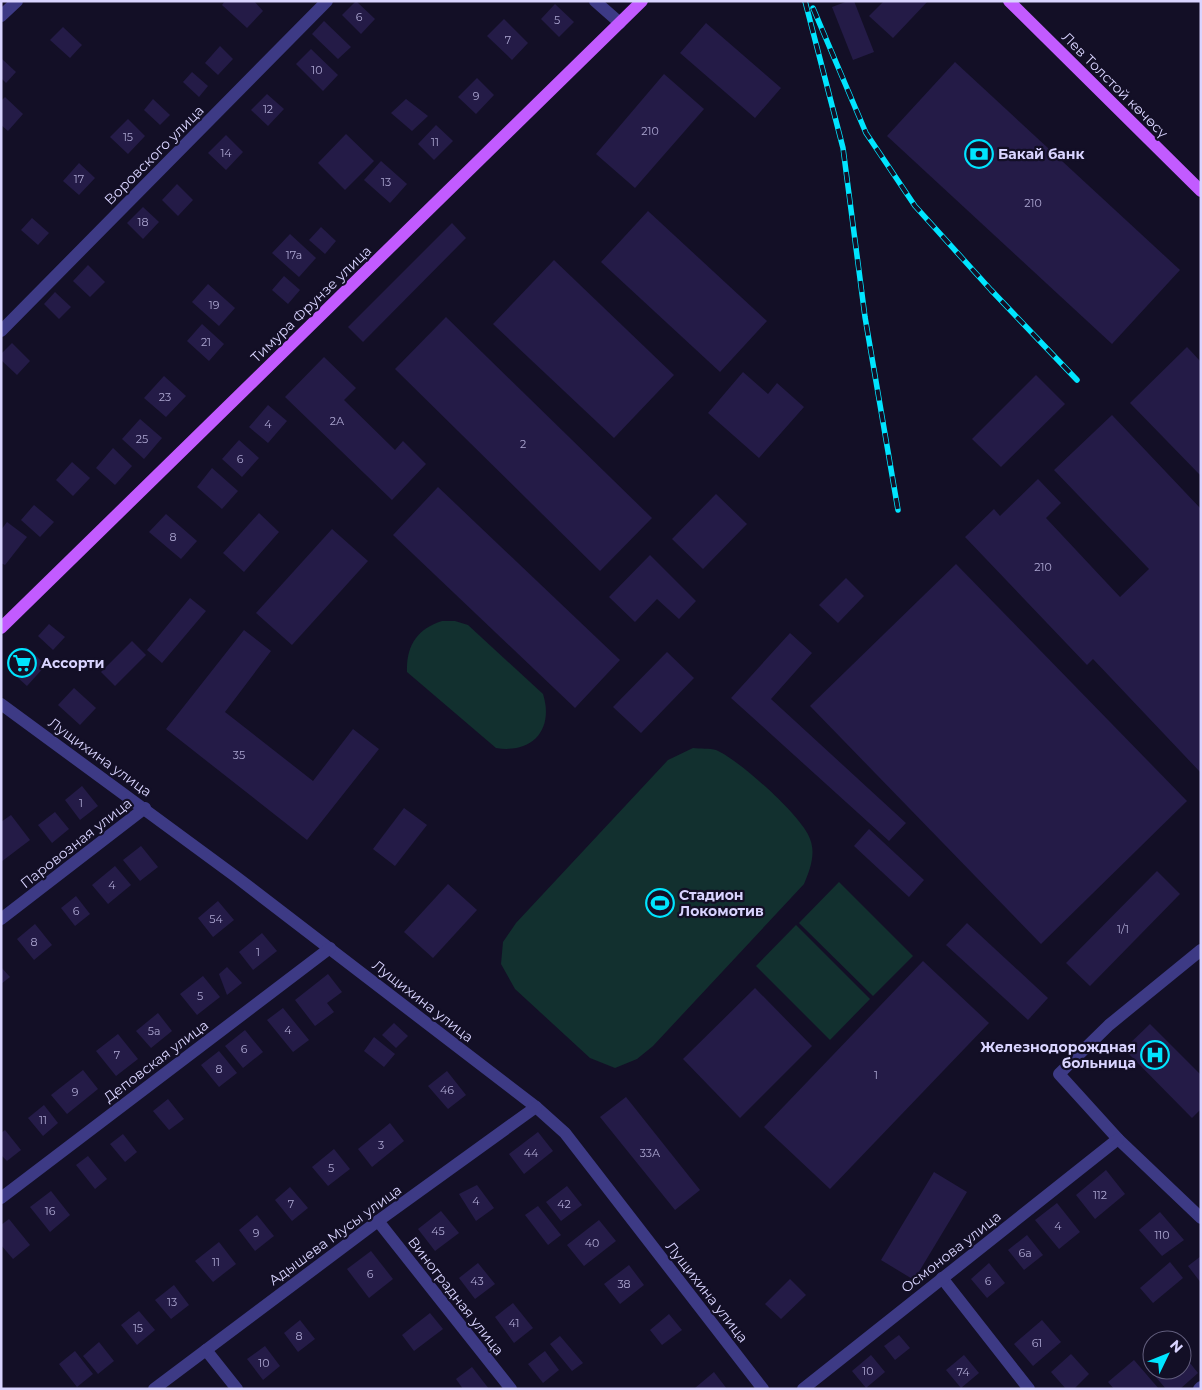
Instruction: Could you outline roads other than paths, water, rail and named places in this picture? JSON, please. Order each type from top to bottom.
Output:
[{"type":"main road","name":"Тимура Фрунзе улица","points":[[1,628],[642,1]]},
{"type":"main road","name":"Лев Толстой көчөсү","points":[[1009,1],[1201,191]]},
{"type":"street","points":[[1,16],[17,1]]},
{"type":"street","name":"Воровского улица","points":[[1,331],[328,1]]},
{"type":"street","points":[[596,1],[620,23]]},
{"type":"street","name":"Лущихина улица","points":[[1,704],[145,808],[330,948],[536,1108],[565,1133],[763,1389]]},
{"type":"street","name":"Паровозная улица","points":[[1,919],[145,808]]},
{"type":"street","name":"Деповская улица","points":[[1,1198],[330,948]]},
{"type":"street","points":[[1201,950],[1109,1025],[1058,1074],[1118,1139],[1201,1218]]},
{"type":"street","name":"Адышева Мусы улица","points":[[154,1389],[378,1221],[536,1108]]},
{"type":"street","name":"Осмонова улица","points":[[803,1389],[1118,1139]]},
{"type":"street","name":"Виноградная улица","points":[[378,1221],[511,1389]]},
{"type":"street","points":[[942,1278],[1029,1389]]},
{"type":"street","points":[[206,1350],[236,1389]]},
{"type":"railway","points":[[805,1],[843,148],[865,317],[898,510]]},
{"type":"railway","points":[[813,8],[866,133],[915,206],[991,290],[1077,380]]},
{"type":"place","name":"Бакай банк","points":[[979,154]]},
{"type":"place","name":"Ассорти","points":[[22,663]]},
{"type":"place","name":"Стадион Локомотив","points":[[660,903]]},
{"type":"place","name":"Железнодорождная больница","points":[[1155,1055]]}]
